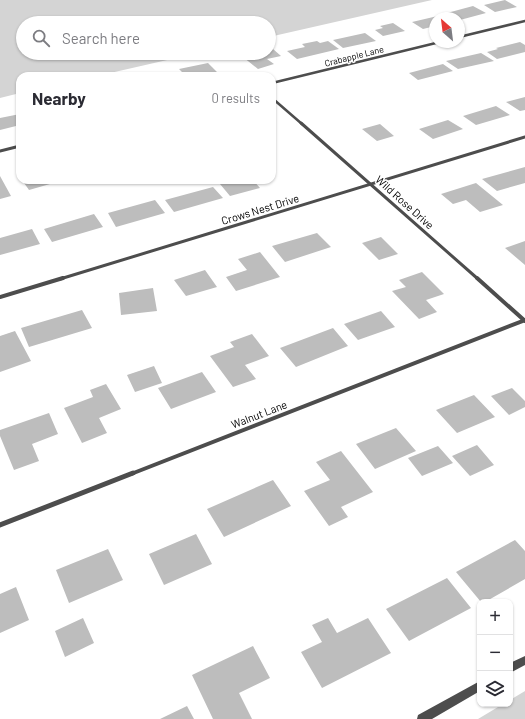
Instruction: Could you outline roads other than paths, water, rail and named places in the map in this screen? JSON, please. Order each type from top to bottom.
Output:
[{"type":"street","points":[[465,36],[525,21]]},
{"type":"street","name":"Crabapple Lane","points":[[276,82],[429,45]]},
{"type":"street","name":"Wild Rose Drive","points":[[276,101],[372,184],[525,320]]},
{"type":"street","name":"Crows Nest Drive","points":[[0,297],[525,137]]},
{"type":"street","points":[[0,151],[16,147]]},
{"type":"street","name":"Walnut Lane","points":[[0,525],[525,320]]},
{"type":"street","points":[[513,666],[525,660]]},
{"type":"street","points":[[422,719],[477,688]]}]
